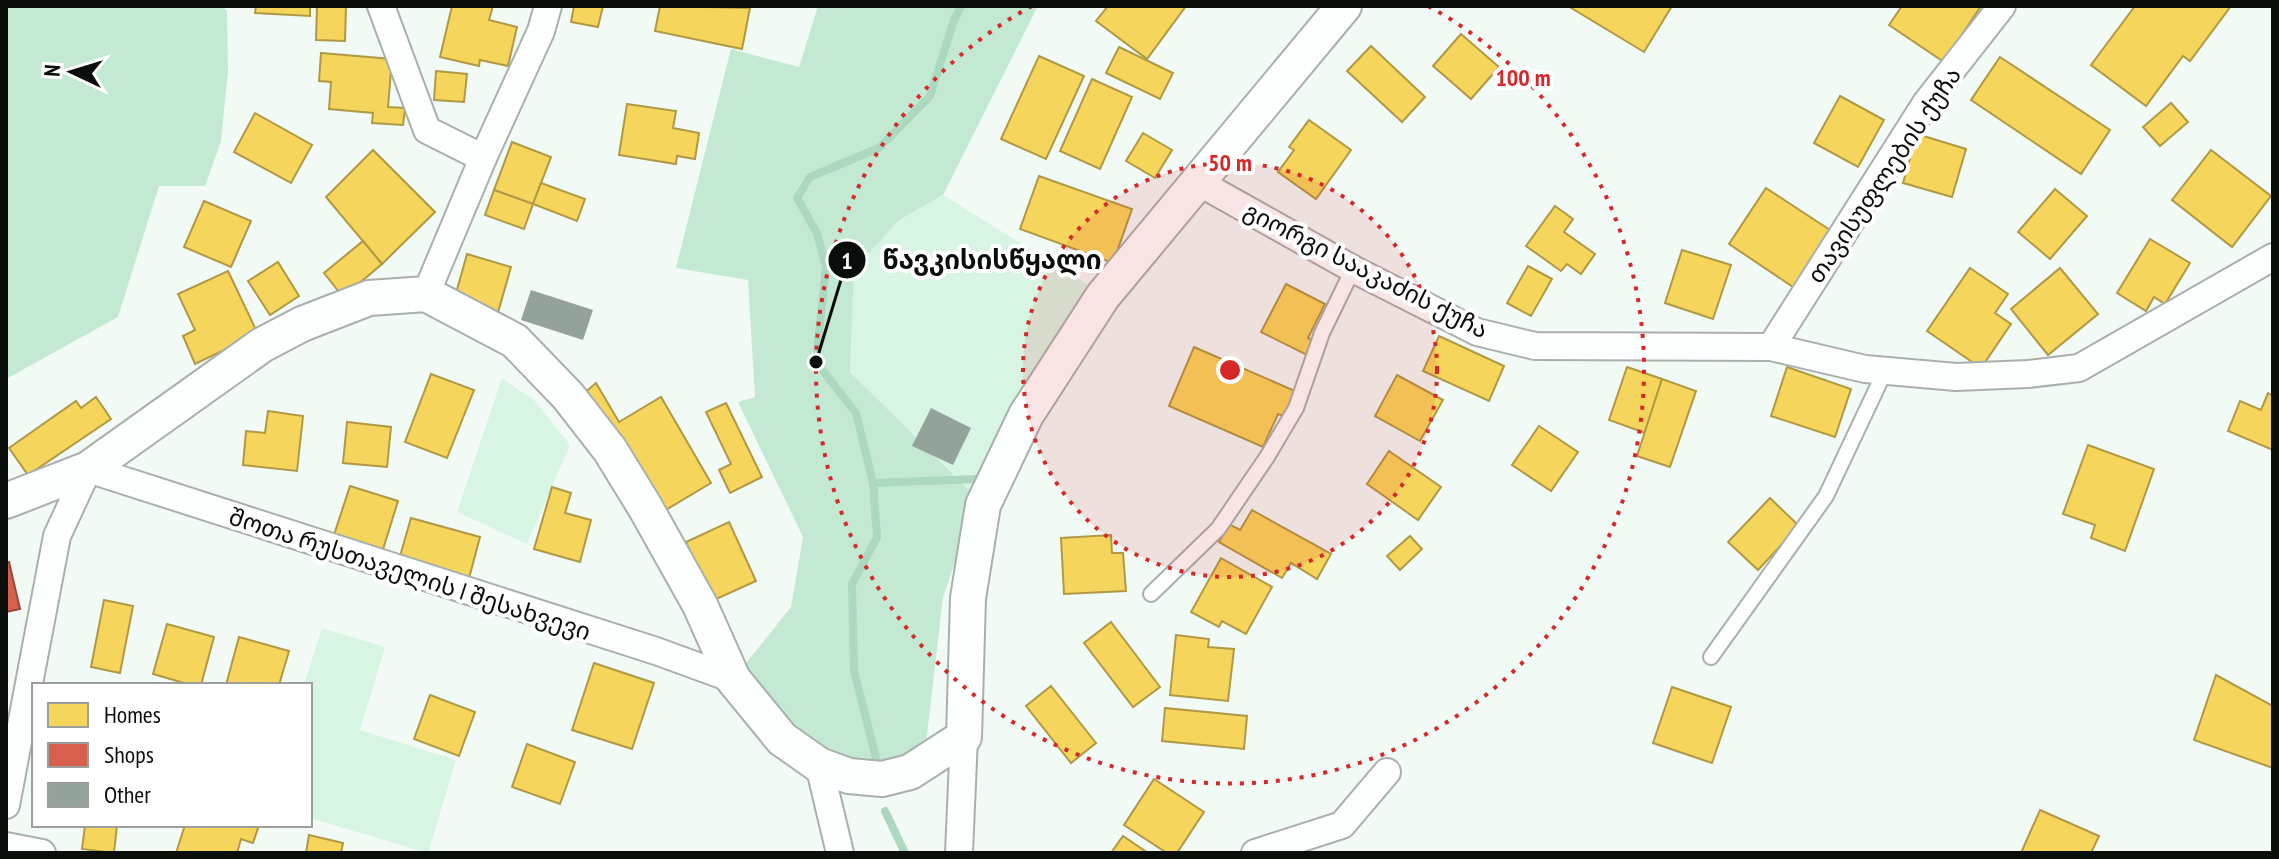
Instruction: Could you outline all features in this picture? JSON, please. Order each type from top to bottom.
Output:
[{"type":"street","points":[[381,6],[427,130],[483,158]]},
{"type":"street","points":[[426,294],[541,31],[548,6]]},
{"type":"street","points":[[959,853],[968,598],[983,505],[1026,415],[1103,296],[1344,6]]},
{"type":"street","name":"თავისუფლების ქუჩა","points":[[1771,347],[1926,103],[2002,6]]},
{"type":"street","name":"გიორგი სააკაძის ქუჩა","points":[[1198,182],[1353,269],[1477,332],[1535,346],[1771,347],[1865,369],[1956,377],[2079,368],[2273,257]]},
{"type":"street","points":[[6,501],[88,469],[262,345],[302,324],[369,298],[426,294],[515,341],[568,396],[610,450],[645,507],[700,605],[733,679],[782,739],[819,765],[849,776],[882,779],[910,772],[964,737]]},
{"type":"street","points":[[6,805],[57,536],[88,469]]},
{"type":"street","name":"შოთა რუსთაველის I შესახვევი","points":[[88,469],[656,651],[733,679]]},
{"type":"street","points":[[819,765],[840,853]]},
{"type":"street","points":[[1255,853],[1342,825],[1387,772]]},
{"type":"street","points":[[6,846],[42,853]]},
{"type":"lane","points":[[1151,594],[1218,529],[1267,457],[1296,408],[1322,333],[1353,269]]},
{"type":"lane","points":[[1711,657],[1826,496],[1885,371]]},
{"type":"green space","points":[[6,6],[221,6],[227,11],[228,70],[221,141],[205,186],[159,186],[118,317],[6,379]]},
{"type":"green space","points":[[818,6],[1038,6],[943,195],[899,220],[854,270],[850,372],[977,498],[943,597],[926,744],[901,769],[816,757],[743,667],[791,607],[803,537],[738,402],[755,397],[748,280],[676,268],[731,49],[799,67]]},
{"type":"green space","points":[[943,195],[1095,289],[977,498],[850,372],[854,270],[899,220]]},
{"type":"green space","points":[[502,378],[534,400],[570,445],[527,544],[457,512]]},
{"type":"green space","points":[[322,628],[385,647],[360,730],[456,760],[428,853],[312,819],[312,683],[305,683]]},
{"type":"building: Homes","points":[[256,6],[310,6],[310,16],[255,13]]},
{"type":"building: Homes","points":[[317,6],[346,6],[345,41],[316,40]]},
{"type":"building: Homes","points":[[452,6],[493,6],[489,20],[517,27],[508,66],[480,60],[479,66],[440,57]]},
{"type":"building: Homes","points":[[574,6],[603,6],[598,27],[571,22]]},
{"type":"building: Homes","points":[[660,6],[750,8],[742,49],[655,31]]},
{"type":"building: Homes","points":[[1108,6],[1186,6],[1147,59],[1096,21]]},
{"type":"building: Homes","points":[[1568,6],[1672,6],[1644,52]]},
{"type":"building: Homes","points":[[1902,6],[1981,6],[1944,62],[1889,25]]},
{"type":"building: Homes","points":[[2135,6],[2231,6],[2190,61],[2183,56],[2146,106],[2091,65]]},
{"type":"building: Homes","points":[[1461,34],[1499,67],[1471,99],[1433,66]]},
{"type":"building: Homes","points":[[1371,46],[1425,97],[1402,122],[1347,71]]},
{"type":"building: Homes","points":[[1119,47],[1173,73],[1160,99],[1106,73]]},
{"type":"building: Homes","points":[[321,53],[392,59],[388,107],[405,108],[403,125],[372,123],[373,113],[329,109],[331,82],[319,81]]},
{"type":"building: Homes","points":[[1039,56],[1084,76],[1046,159],[1001,139]]},
{"type":"building: Homes","points":[[2000,57],[2110,130],[2081,174],[1971,100]]},
{"type":"building: Homes","points":[[436,71],[467,74],[464,102],[434,100]]},
{"type":"building: Homes","points":[[1092,79],[1132,97],[1100,169],[1060,151]]},
{"type":"building: Homes","points":[[1840,96],[1884,120],[1858,167],[1814,143]]},
{"type":"building: Homes","points":[[2171,103],[2188,122],[2160,146],[2143,127]]},
{"type":"building: Homes","points":[[627,104],[676,111],[673,128],[699,133],[695,159],[677,156],[676,164],[619,155]]},
{"type":"building: Homes","points":[[255,113],[312,145],[291,183],[234,152]]},
{"type":"building: Homes","points":[[1309,120],[1351,150],[1316,199],[1278,172],[1294,150],[1289,147]]},
{"type":"building: Homes","points":[[1143,133],[1172,150],[1155,178],[1126,161]]},
{"type":"building: Homes","points":[[1917,134],[1966,149],[1952,197],[1903,183]]},
{"type":"building: Homes","points":[[512,142],[551,157],[533,204],[494,190]]},
{"type":"building: Homes","points":[[373,150],[435,212],[382,264],[326,197]]},
{"type":"building: Homes","points":[[2211,150],[2271,196],[2232,247],[2172,200]]},
{"type":"building: Homes","points":[[1039,176],[1132,209],[1113,263],[1020,229]]},
{"type":"building: Homes","points":[[541,183],[585,199],[577,221],[533,204]]},
{"type":"building: Homes","points":[[1766,188],[1833,232],[1796,289],[1729,244]]},
{"type":"building: Homes","points":[[2055,189],[2087,216],[2050,259],[2018,232]]},
{"type":"building: Homes","points":[[494,190],[533,204],[524,229],[485,215]]},
{"type":"building: Homes","points":[[204,201],[251,221],[231,267],[184,247]]},
{"type":"building: Homes","points":[[1555,206],[1573,219],[1564,232],[1595,254],[1581,274],[1567,264],[1561,271],[1526,246]]},
{"type":"building: Homes","points":[[2150,239],[2190,263],[2165,304],[2154,297],[2146,311],[2117,293]]},
{"type":"building: Homes","points":[[363,241],[382,264],[343,297],[324,273]]},
{"type":"building: Homes","points":[[1682,250],[1731,265],[1713,319],[1665,303]]},
{"type":"building: Homes","points":[[467,254],[511,267],[497,316],[453,304]]},
{"type":"building: Homes","points":[[278,262],[299,296],[270,315],[248,281]]},
{"type":"building: Homes","points":[[1528,266],[1552,279],[1531,316],[1507,303]]},
{"type":"building: Homes","points":[[1970,268],[2008,294],[1995,313],[2011,324],[1981,368],[1927,331]]},
{"type":"building: Homes","points":[[2060,268],[2098,314],[2048,355],[2011,309]]},
{"type":"building: Homes","points":[[228,271],[258,334],[195,364],[183,336],[195,330],[178,294]]},
{"type":"building: Homes","points":[[1286,284],[1325,304],[1308,338],[1316,342],[1309,356],[1261,332]]},
{"type":"building: Homes","points":[[1439,336],[1504,366],[1489,401],[1423,371]]},
{"type":"building: Homes","points":[[1194,347],[1295,391],[1284,416],[1278,414],[1263,447],[1169,406]]},
{"type":"building: Homes","points":[[1627,367],[1662,379],[1645,433],[1609,420]]},
{"type":"building: Homes","points":[[1787,367],[1851,389],[1835,437],[1771,416]]},
{"type":"building: Homes","points":[[431,374],[474,390],[447,458],[405,442]]},
{"type":"building: Homes","points":[[1397,375],[1443,400],[1420,441],[1375,416]]},
{"type":"building: Homes","points":[[1662,379],[1696,391],[1670,467],[1637,456]]},
{"type":"building: Homes","points":[[596,383],[619,422],[661,397],[711,483],[664,511],[582,395]]},
{"type":"building: Homes","points":[[2268,393],[2273,396],[2273,450],[2228,431],[2240,401],[2261,410]]},
{"type":"building: Homes","points":[[96,397],[111,419],[28,475],[9,448],[76,401],[81,408]]},
{"type":"building: Homes","points":[[726,403],[762,477],[730,493],[719,470],[731,464],[706,412]]},
{"type":"building: Homes","points":[[268,411],[303,416],[297,471],[243,465],[246,431],[265,433]]},
{"type":"building: Homes","points":[[347,422],[391,427],[387,467],[343,463]]},
{"type":"building: Homes","points":[[1539,426],[1578,452],[1551,491],[1512,465]]},
{"type":"building: Homes","points":[[2088,445],[2154,469],[2125,551],[2091,538],[2095,525],[2063,514]]},
{"type":"building: Homes","points":[[1389,451],[1441,487],[1418,520],[1367,484]]},
{"type":"building: Homes","points":[[350,486],[398,501],[380,559],[331,544]]},
{"type":"building: Homes","points":[[552,487],[571,493],[565,513],[591,520],[580,562],[534,549]]},
{"type":"building: Homes","points":[[1770,498],[1799,526],[1758,570],[1728,542]]},
{"type":"building: Homes","points":[[1252,510],[1331,554],[1317,579],[1291,563],[1282,578],[1219,542],[1229,524],[1240,530]]},
{"type":"building: Homes","points":[[411,518],[480,537],[468,582],[398,563]]},
{"type":"building: Homes","points":[[729,522],[756,581],[712,601],[686,542]]},
{"type":"building: Homes","points":[[1111,535],[1112,553],[1123,553],[1126,591],[1064,594],[1061,538]]},
{"type":"building: Homes","points":[[1410,536],[1422,549],[1400,570],[1387,556]]},
{"type":"building: Homes","points":[[1221,558],[1272,587],[1246,634],[1222,621],[1219,627],[1191,612]]},
{"type":"building: Homes","points":[[104,600],[133,606],[120,673],[91,667]]},
{"type":"building: Homes","points":[[1111,622],[1160,687],[1133,707],[1084,643]]},
{"type":"building: Homes","points":[[167,624],[214,637],[202,683],[184,683],[153,674]]},
{"type":"building: Homes","points":[[1176,635],[1209,639],[1208,647],[1234,649],[1228,701],[1170,695]]},
{"type":"building: Homes","points":[[239,637],[289,651],[280,683],[227,683]]},
{"type":"building: Homes","points":[[594,663],[654,683],[632,749],[572,730]]},
{"type":"building: Homes","points":[[2216,675],[2273,706],[2273,768],[2194,740]]},
{"type":"building: Homes","points":[[1051,686],[1096,743],[1071,763],[1026,706]]},
{"type":"building: Homes","points":[[1672,687],[1731,707],[1712,763],[1653,743]]},
{"type":"building: Homes","points":[[430,695],[475,712],[459,756],[414,739]]},
{"type":"building: Homes","points":[[1165,708],[1247,716],[1244,749],[1162,741]]},
{"type":"building: Homes","points":[[527,744],[575,762],[560,804],[512,787]]},
{"type":"building: Homes","points":[[1154,779],[1204,812],[1177,853],[1167,853],[1124,825]]},
{"type":"building: Homes","points":[[2040,810],[2099,836],[2091,853],[2021,853]]},
{"type":"building: Homes","points":[[85,827],[117,827],[114,853],[82,849]]},
{"type":"building: Homes","points":[[184,827],[258,827],[253,843],[241,839],[237,853],[176,853]]},
{"type":"building: Homes","points":[[309,835],[343,843],[341,853],[306,853]]},
{"type":"building: Homes","points":[[1123,836],[1148,853],[1111,853]]},
{"type":"building: Shops","points":[[6,562],[9,562],[20,609],[6,612]]},
{"type":"building: Other","points":[[531,290],[593,310],[583,340],[521,320]]},
{"type":"building: Other","points":[[931,408],[971,428],[953,465],[912,446]]},
{"type":"waterway","points":[[877,762],[854,671],[852,584],[877,537],[873,483],[856,413],[816,362],[826,267],[817,233],[797,198],[810,177],[879,148],[930,96],[961,6]]},
{"type":"waterway","points":[[873,483],[979,479]]},
{"type":"waterway","points":[[885,811],[905,853]]},
{"type":"place","name":"წავკისისწყალი","points":[[816,362]]}]
